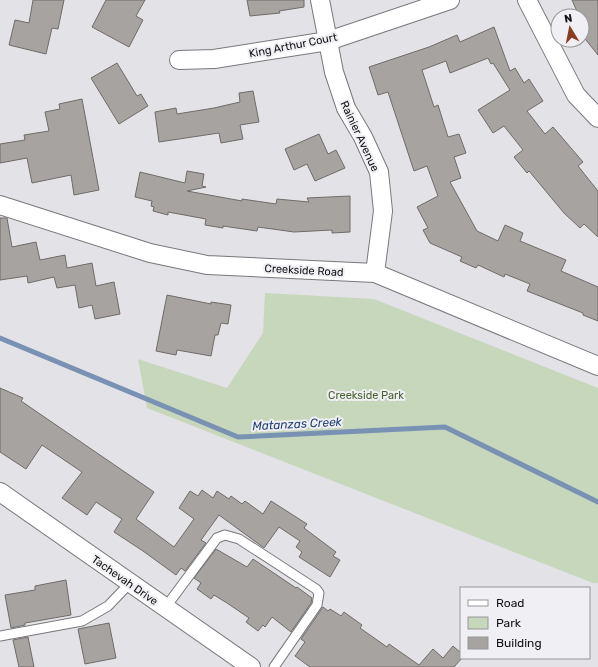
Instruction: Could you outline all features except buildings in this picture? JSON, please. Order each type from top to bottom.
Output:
[{"type":"street","name":"Rainier Avenue","points":[[320,0],[334,72],[346,108],[379,172],[384,211],[375,273]]},
{"type":"street","name":"King Arthur Court","points":[[179,60],[214,59],[328,41],[450,0]]},
{"type":"street","points":[[527,0],[576,95],[598,118]]},
{"type":"street","name":"Creekside Road","points":[[0,205],[150,253],[206,265],[375,273],[598,366]]},
{"type":"street","name":"Tachevah Drive","points":[[0,492],[251,667]]},
{"type":"lane","points":[[165,608],[217,538],[225,534],[239,538],[316,589],[319,593],[317,605],[274,667]]},
{"type":"lane","points":[[0,636],[82,621],[108,606],[130,583]]},
{"type":"green space","name":"Creekside Park","points":[[265,293],[374,299],[598,388],[598,583],[593,583],[147,408],[138,359],[227,388],[263,333]]},
{"type":"waterway","name":"Matanzas Creek","points":[[0,338],[238,437],[445,427],[598,502]]}]
